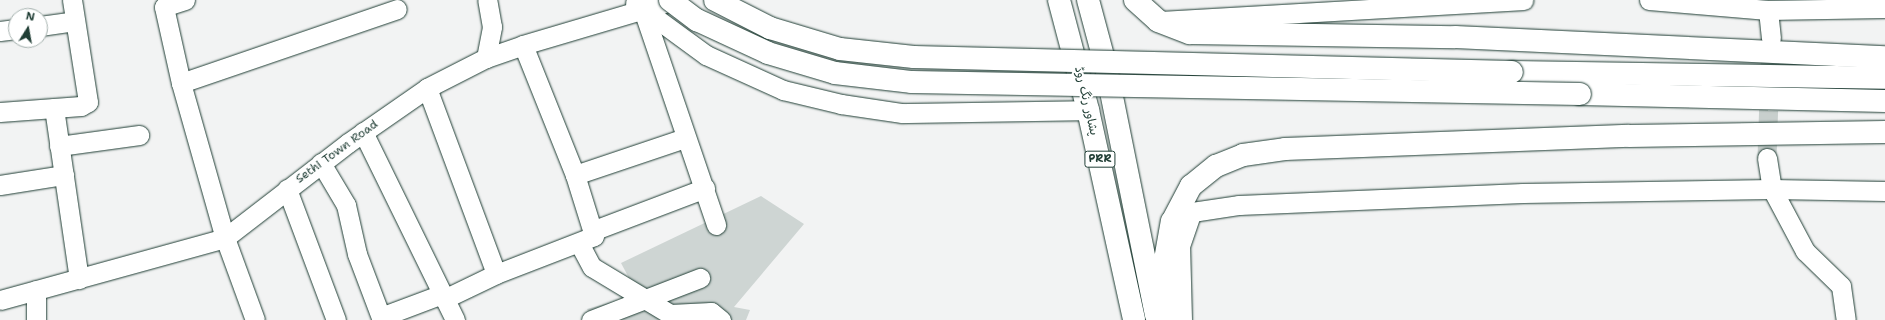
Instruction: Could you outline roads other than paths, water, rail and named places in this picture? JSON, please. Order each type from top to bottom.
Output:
[{"type":"highway","points":[[670,0],[697,20],[768,53],[835,73],[912,82],[1885,101]]},
{"type":"highway","points":[[715,0],[770,28],[840,49],[914,57],[1512,72],[1885,78]]},
{"type":"highway","name":"پشاور رنگ روڈ","points":[[1059,0],[1088,110],[1134,320]]},
{"type":"highway","name":"PRR","points":[[1088,0],[1106,66],[1157,320]]},
{"type":"highway","points":[[1134,0],[1158,21],[1190,33],[1455,37],[1885,57]]},
{"type":"highway","points":[[1168,320],[1165,260],[1172,222],[1191,186],[1216,166],[1243,155],[1285,148],[1629,136],[1885,132]]},
{"type":"street","points":[[0,112],[81,106],[88,102],[72,0]]},
{"type":"street","points":[[185,0],[164,3],[181,83],[225,238],[255,320]]},
{"type":"street","points":[[486,58],[492,28],[487,0]]},
{"type":"street","name":"Sethi Town Road","points":[[0,300],[225,238],[286,189],[362,132],[427,88],[486,58],[637,5],[675,0]]},
{"type":"street","points":[[1158,21],[1522,0]]},
{"type":"street","points":[[1650,0],[1713,2],[1768,10],[1885,8]]},
{"type":"street","points":[[637,5],[706,55],[741,73],[783,90],[834,102],[902,113],[1088,110]]},
{"type":"street","points":[[637,5],[704,188],[716,225]]},
{"type":"street","points":[[181,83],[398,9]]},
{"type":"street","points":[[1768,10],[1771,38]]},
{"type":"street","points":[[48,25],[75,21]]},
{"type":"street","points":[[523,45],[574,175],[592,267],[647,298],[670,314],[711,312],[721,320]]},
{"type":"street","points":[[427,88],[496,274]]},
{"type":"street","points":[[54,108],[79,279]]},
{"type":"street","points":[[362,132],[455,320]]},
{"type":"street","points":[[59,146],[139,135]]},
{"type":"street","points":[[574,175],[685,138]]},
{"type":"street","points":[[1767,158],[1772,189],[1805,251],[1841,286],[1846,320]]},
{"type":"street","points":[[321,163],[346,205],[358,254],[382,319],[443,296],[704,188]]},
{"type":"street","points":[[0,185],[64,175]]},
{"type":"street","points":[[286,189],[336,320]]},
{"type":"street","points":[[1182,320],[1180,246],[1192,212],[1239,205],[1515,193],[1772,189],[1885,191]]},
{"type":"street","points":[[591,320],[700,278]]},
{"type":"street","points":[[36,290],[36,320]]},
{"type":"tunnel","points":[[1767,158],[1771,38]]}]
